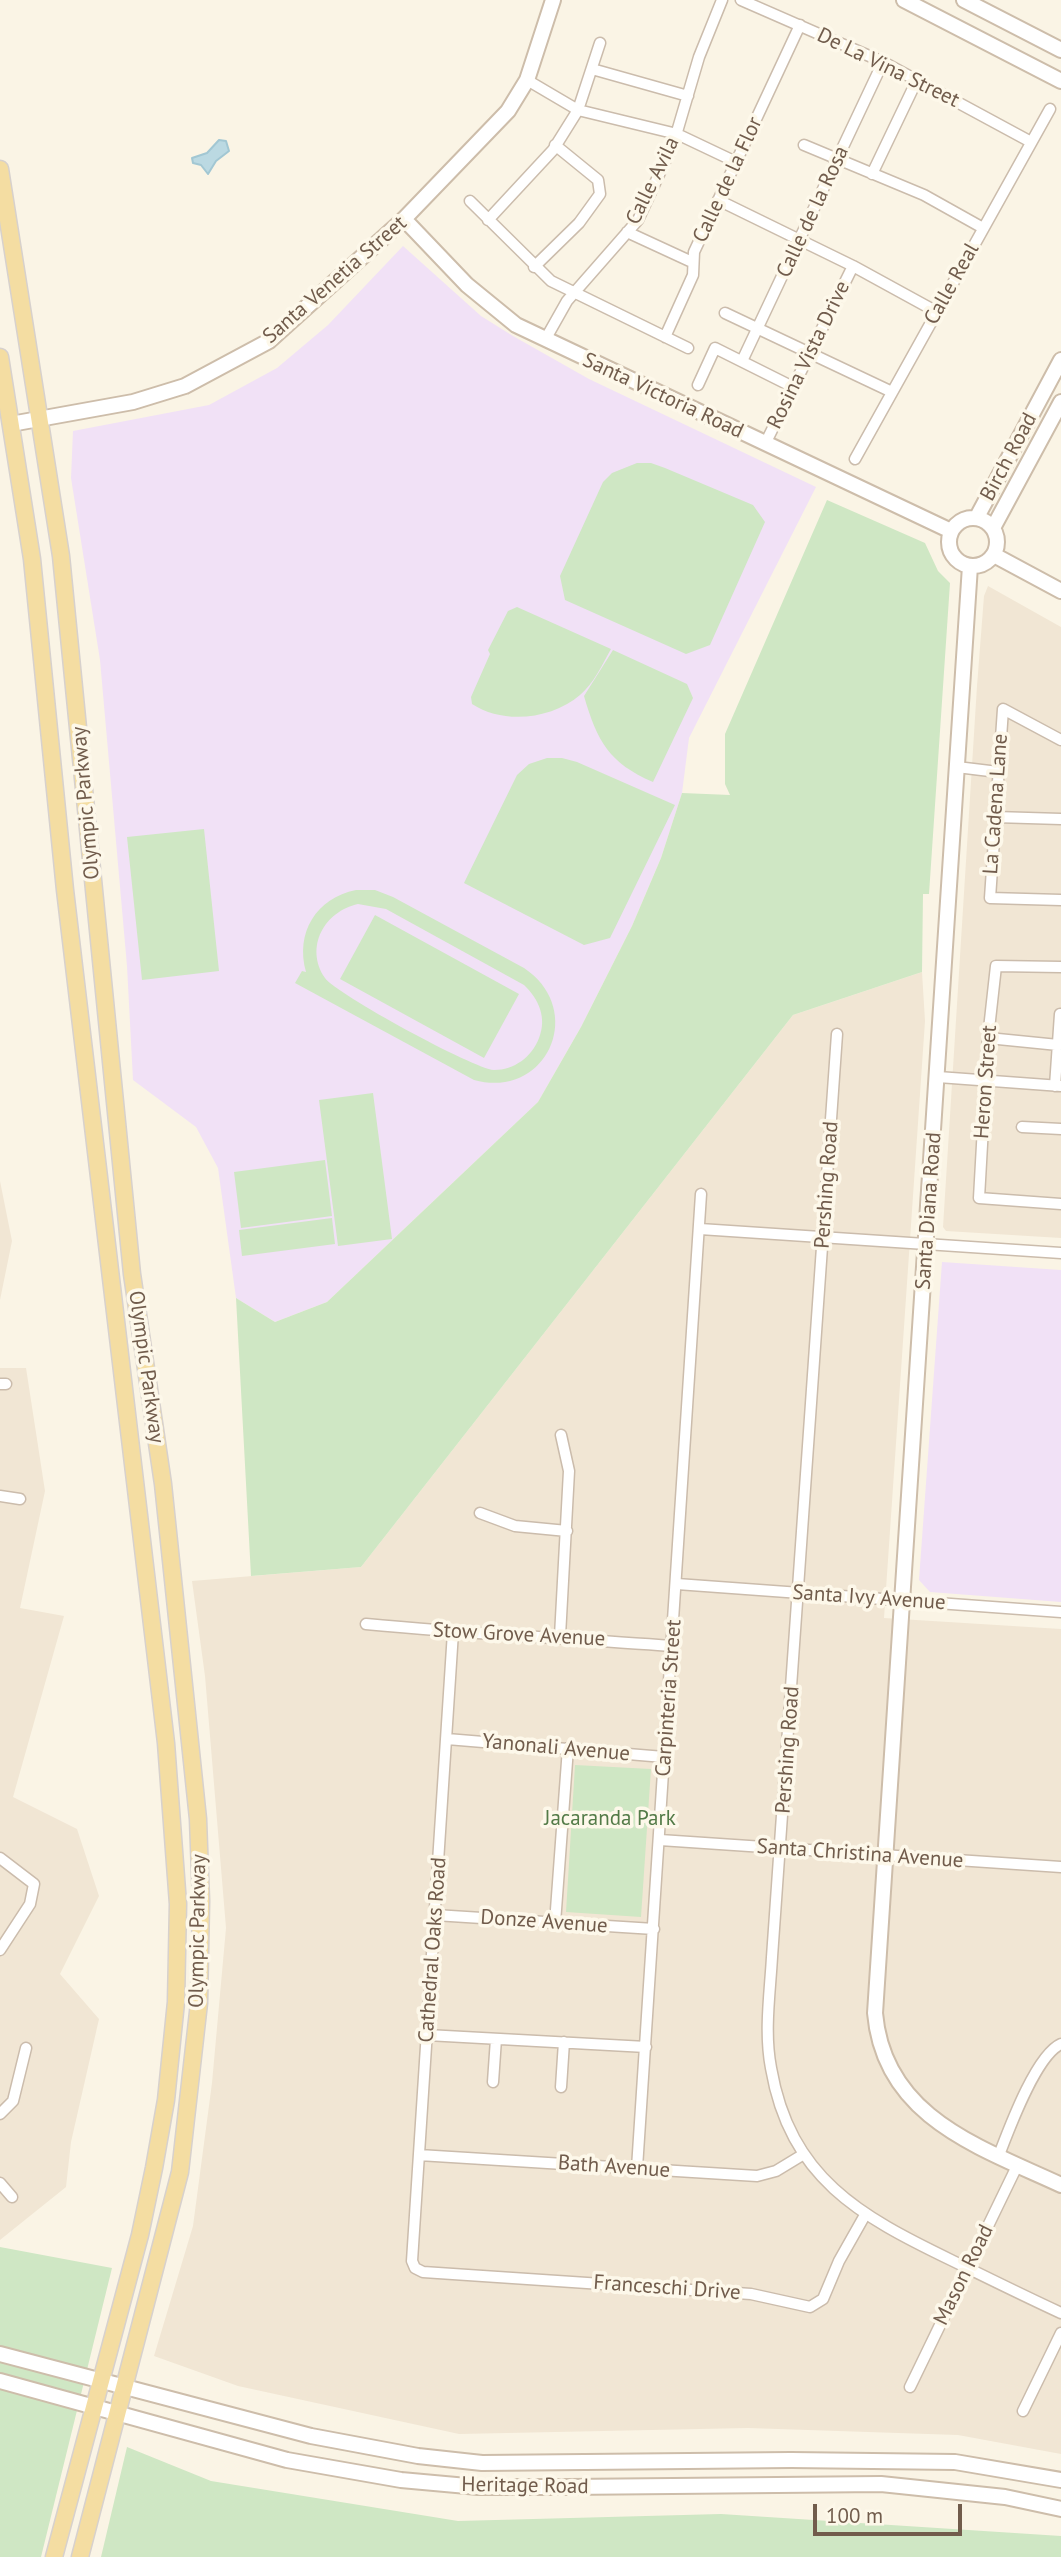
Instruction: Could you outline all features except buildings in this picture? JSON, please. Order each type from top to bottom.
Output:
[{"type":"main road","name":"Olympic Parkway","points":[[0,169],[37,419],[61,556],[132,1274],[163,1484],[192,1738],[201,1901],[199,2003],[180,2172],[80,2557]]},
{"type":"main road","name":"Olympic Parkway","points":[[0,357],[32,559],[81,1025],[166,1743],[178,1904],[176,2002],[166,2101],[140,2235],[92,2406],[54,2557]]},
{"type":"main road","points":[[81,1025],[107,1021]]},
{"type":"street","name":"Santa Venetia Street","points":[[11,424],[133,402],[186,386],[269,341],[404,219],[509,111],[527,80],[553,0]]},
{"type":"street","name":"Calle Avila","points":[[545,340],[572,294],[638,219],[677,134],[699,57],[722,0]]},
{"type":"street","name":"De La Vina Street","points":[[741,0],[883,62],[1031,142]]},
{"type":"street","points":[[904,0],[1061,80]]},
{"type":"street","points":[[964,0],[1061,50]]},
{"type":"street","name":"Calle de la Flor","points":[[665,337],[693,275],[692,262],[718,200],[800,25]]},
{"type":"street","points":[[488,220],[555,145],[578,110],[600,43]]},
{"type":"street","name":"Calle de la Rosa","points":[[742,362],[883,62]]},
{"type":"street","points":[[592,69],[688,96]]},
{"type":"street","points":[[527,80],[578,110],[677,134],[736,162]]},
{"type":"street","points":[[872,174],[916,80]]},
{"type":"street","name":"Calle Real","points":[[855,458],[1050,109]]},
{"type":"street","points":[[534,267],[579,223],[600,194],[598,180],[555,145]]},
{"type":"street","points":[[804,145],[924,195],[984,228]]},
{"type":"street","points":[[718,200],[853,266],[937,312]]},
{"type":"street","points":[[470,201],[534,267],[572,294],[688,348]]},
{"type":"street","name":"Santa Victoria Road","points":[[404,219],[495,311],[545,340],[951,531]]},
{"type":"street","points":[[627,232],[692,262]]},
{"type":"street","name":"Rosina Vista Drive","points":[[765,444],[853,266]]},
{"type":"street","points":[[724,313],[892,392]]},
{"type":"street","points":[[698,385],[715,348],[793,387]]},
{"type":"street","name":"Birch Road","points":[[977,517],[1056,380],[1061,360]]},
{"type":"street","name":"Birch Road","points":[[993,527],[1061,402]]},
{"type":"street","points":[[977,517],[993,527],[998,541],[994,555],[984,564],[963,564],[952,553],[949,546],[951,531],[962,520],[977,517]]},
{"type":"street","points":[[994,555],[1061,591]]},
{"type":"street","name":"Santa Diana Road","points":[[970,566],[875,1998],[877,2027],[884,2056],[905,2093],[929,2117],[1061,2185]]},
{"type":"street","name":"La Cadena Lane","points":[[1061,740],[1003,709],[990,898],[1061,900]]},
{"type":"street","points":[[957,767],[999,772]]},
{"type":"street","points":[[995,817],[1061,819]]},
{"type":"street","name":"Heron Street","points":[[1061,967],[996,966],[988,1038],[979,1198],[1061,1204]]},
{"type":"street","points":[[938,1077],[1058,1086],[1060,1014]]},
{"type":"street","name":"Pershing Road","points":[[837,1034],[768,2040],[771,2068],[780,2104],[804,2154],[822,2178],[865,2215],[883,2227],[1061,2314]]},
{"type":"street","points":[[988,1038],[1058,1045]]},
{"type":"street","points":[[1022,1127],[1061,1129]]},
{"type":"street","name":"Carpinteria Street","points":[[637,2168],[701,1194]]},
{"type":"street","points":[[700,1229],[1061,1253]]},
{"type":"street","points":[[560,1636],[569,1471],[561,1435]]},
{"type":"street","points":[[0,1496],[20,1499]]},
{"type":"street","points":[[480,1513],[515,1526],[566,1531]]},
{"type":"street","name":"Santa Ivy Avenue","points":[[677,1584],[1061,1612]]},
{"type":"street","name":"Stow Grove Avenue","points":[[366,1624],[672,1646]]},
{"type":"street","name":"Cathedral Oaks Road","points":[[415,2268],[412,2261],[453,1632]]},
{"type":"street","name":"Yanonali Avenue","points":[[447,1738],[664,1757]]},
{"type":"street","points":[[555,1923],[568,1748]]},
{"type":"street","name":"Santa Christina Avenue","points":[[660,1840],[1061,1867]]},
{"type":"street","points":[[0,1858],[34,1884],[30,1904],[0,1950]]},
{"type":"street","name":"Donze Avenue","points":[[435,1915],[654,1929]]},
{"type":"street","points":[[427,2035],[646,2047]]},
{"type":"street","points":[[493,2082],[496,2039]]},
{"type":"street","points":[[561,2087],[564,2042]]},
{"type":"street","points":[[999,2155],[1034,2076],[1055,2047],[1061,2044]]},
{"type":"street","points":[[0,2114],[13,2101],[26,2048]]},
{"type":"street","name":"Bath Avenue","points":[[419,2155],[757,2176],[776,2171],[804,2154]]},
{"type":"street","name":"Mason Road","points":[[910,2387],[1018,2164]]},
{"type":"street","points":[[0,2183],[12,2197]]},
{"type":"street","name":"Franceschi Drive","points":[[415,2268],[422,2273],[751,2294],[810,2307],[824,2299],[839,2261],[865,2215]]},
{"type":"street","points":[[1023,2411],[1061,2333]]},
{"type":"street","name":"Heritage Road","points":[[0,2354],[343,2444],[469,2462],[894,2460],[955,2462],[1061,2480]]},
{"type":"street","name":"Heritage Road","points":[[0,2381],[92,2406],[117,2416],[287,2460],[401,2480],[517,2487],[881,2484],[1005,2497],[1061,2509]]},
{"type":"shaded area","points":[[403,246],[481,316],[513,336],[589,379],[816,487],[689,738],[682,793],[661,858],[632,926],[581,1027],[538,1102],[327,1302],[275,1322],[236,1298],[218,1168],[196,1127],[133,1080],[127,966],[100,660],[71,478],[73,431],[209,405],[277,368],[328,325]]},
{"type":"shaded area","points":[[988,586],[1061,627],[1061,1238],[946,1231],[943,1227],[977,686],[984,596]]},
{"type":"shaded area","points":[[922,972],[925,1021],[884,1618],[1061,1629],[1061,2454],[958,2435],[748,2428],[459,2434],[238,2386],[154,2356],[193,2226],[212,2083],[226,1928],[205,1676],[192,1581],[361,1567],[793,1015]]},
{"type":"shaded area","points":[[0,1181],[12,1241],[0,1300]]},
{"type":"shaded area","points":[[942,1262],[1061,1270],[1061,1602],[930,1592],[919,1580]]},
{"type":"shaded area","points":[[0,1368],[26,1368],[45,1491],[20,1608],[64,1616],[13,1797],[77,1829],[99,1896],[60,1974],[99,2019],[71,2142],[66,2187],[0,2240]]},
{"type":"green space","points":[[637,463],[651,463],[665,468],[753,505],[765,522],[710,645],[686,654],[565,600],[560,576],[603,482],[612,473]]},
{"type":"green space","points":[[827,500],[925,543],[938,571],[950,583],[929,894],[923,894],[922,972],[793,1015],[361,1567],[251,1576],[236,1298],[275,1322],[327,1302],[538,1102],[581,1027],[632,926],[661,858],[682,793],[730,795],[725,784],[725,734]]},
{"type":"green space","points":[[517,607],[611,649],[594,679],[569,703],[542,714],[513,717],[485,711],[472,704],[471,697],[490,654],[488,650],[508,611]]},
{"type":"green space","points":[[613,650],[687,684],[693,698],[653,782],[625,767],[607,749],[594,726],[584,696]]},
{"type":"green space","points":[[547,758],[577,762],[675,805],[610,938],[584,945],[464,883],[517,775],[529,764]]},
{"type":"green space","points":[[204,829],[219,971],[142,980],[127,837]]},
{"type":"green space","points":[[356,890],[375,890],[393,897],[524,968],[543,986],[553,1006],[555,1027],[550,1047],[539,1064],[521,1077],[500,1083],[474,1080],[295,983],[302,971],[306,972],[304,944],[312,919],[320,909],[342,894]],"holes":[[[358,904],[386,909],[529,990],[540,1009],[542,1023],[536,1045],[527,1056],[508,1068],[494,1070],[481,1066],[378,1014],[325,978],[317,954],[321,932],[328,922],[336,914]]]},
{"type":"green space","points":[[375,915],[519,994],[484,1058],[340,979]]},
{"type":"green space","points":[[373,1093],[392,1239],[338,1246],[319,1100]]},
{"type":"green space","points":[[325,1160],[332,1216],[241,1228],[234,1172]]},
{"type":"green space","points":[[332,1218],[335,1244],[242,1256],[239,1230]]},
{"type":"green space","name":"Jacaranda Park","points":[[575,1765],[651,1769],[641,1917],[566,1912]]},
{"type":"green space","points":[[0,2247],[112,2268],[41,2557],[0,2557]]},
{"type":"green space","points":[[127,2447],[211,2481],[458,2521],[721,2514],[1061,2536],[1061,2557],[101,2557]]},
{"type":"water","points":[[219,140],[226,141],[229,151],[216,161],[208,174],[201,165],[193,163],[192,158],[207,153]]}]
